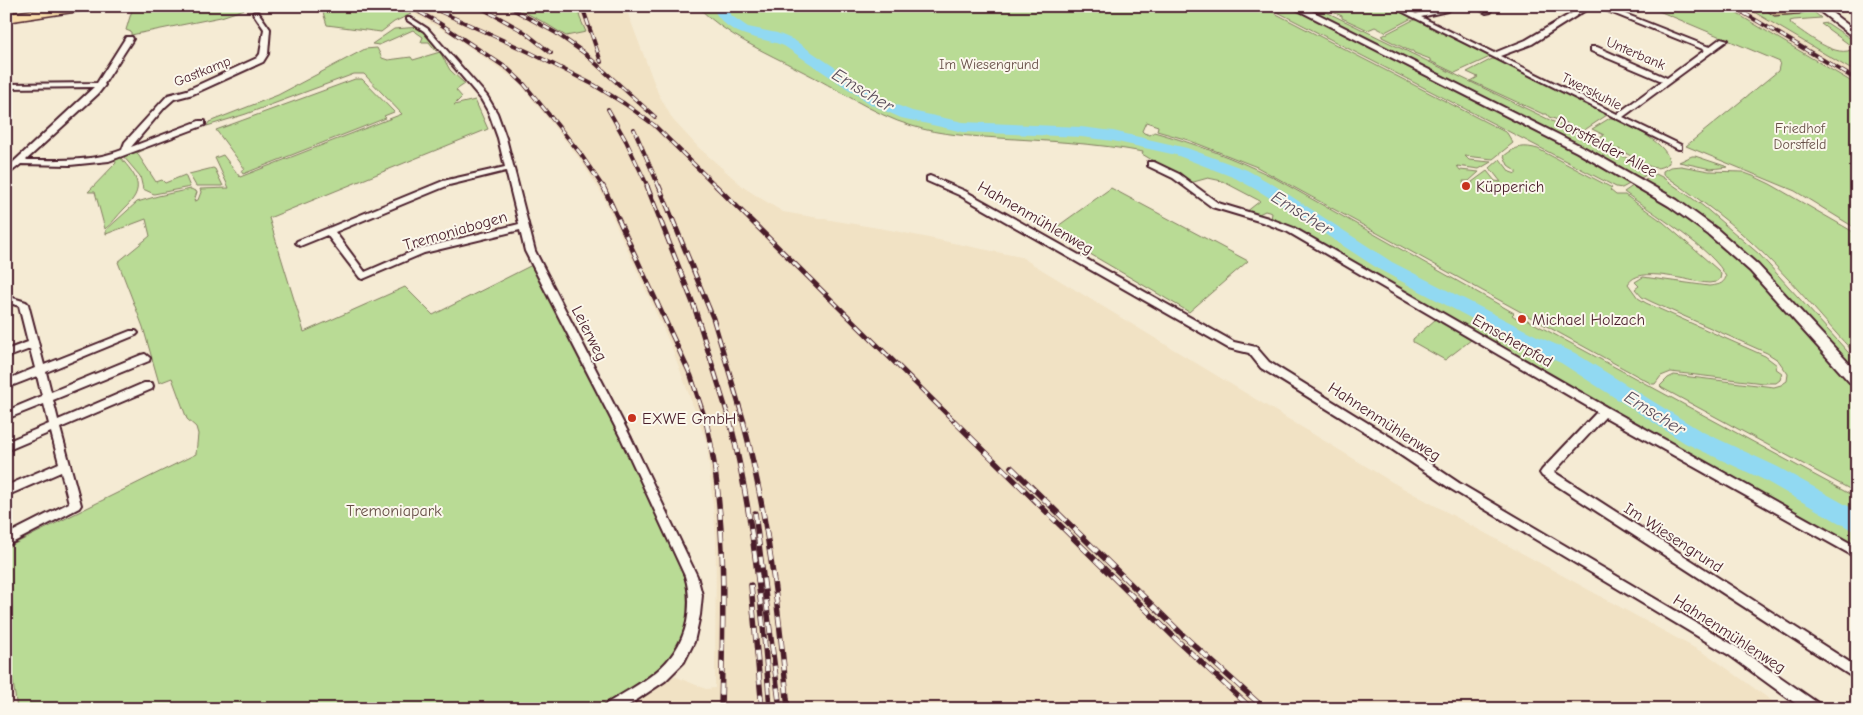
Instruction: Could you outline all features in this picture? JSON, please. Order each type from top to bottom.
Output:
[{"type":"highway","points":[[6,9],[27,6]]},
{"type":"highway","points":[[6,18],[86,6]]},
{"type":"main road","name":"Dorstfelder Allee","points":[[1294,6],[1588,154],[1673,203],[1713,232],[1754,268],[1857,380]]},
{"type":"main road","points":[[1817,6],[1857,37]]},
{"type":"street","name":"Twerskuhle","points":[[1394,6],[1678,147]]},
{"type":"street","points":[[1417,16],[1430,8],[1442,12],[1454,6]]},
{"type":"street","points":[[1476,6],[1488,12]]},
{"type":"street","points":[[1495,55],[1529,42],[1588,6]]},
{"type":"street","name":"Unterbank","points":[[1598,6],[1710,50]]},
{"type":"street","name":"Gastkamp","points":[[126,152],[128,144],[162,104],[171,97],[190,92],[260,60],[264,54],[267,29],[256,13]]},
{"type":"street","name":"Leierweg","points":[[409,18],[426,30],[484,98],[493,113],[502,138],[530,251],[626,438],[691,576],[696,597],[687,642],[675,663],[611,709]]},
{"type":"street","points":[[6,174],[82,106],[101,85],[129,39]]},
{"type":"street","name":"Unterbank","points":[[1617,117],[1724,40]]},
{"type":"street","name":"Unterbank","points":[[1594,49],[1668,81]]},
{"type":"street","points":[[6,86],[101,85]]},
{"type":"street","points":[[21,162],[89,162],[106,159],[202,123]]},
{"type":"street","name":"Emscherpfad","points":[[1151,164],[1176,176],[1215,205],[1291,230],[1604,411],[1857,553]]},
{"type":"street","points":[[300,243],[446,183],[510,168]]},
{"type":"street","name":"Hahnenmühlenweg","points":[[930,179],[962,193],[1231,345],[1252,350],[1265,364],[1388,441],[1455,486],[1733,651],[1814,709]]},
{"type":"street","name":"Tremoniabogen","points":[[329,231],[363,276],[421,251],[524,226]]},
{"type":"street","points":[[6,302],[13,301],[23,304],[38,371],[74,505],[6,541]]},
{"type":"street","points":[[6,384],[133,333]]},
{"type":"street","points":[[6,354],[32,344]]},
{"type":"street","points":[[6,415],[145,358]]},
{"type":"street","points":[[6,447],[148,386]]},
{"type":"street","name":"Im Wiesengrund","points":[[1604,411],[1546,473],[1857,674]]},
{"type":"street","points":[[6,491],[64,466]]},
{"type":"shaded area","points":[[397,6],[513,6],[566,36],[583,23],[577,6],[625,6],[658,93],[673,120],[698,147],[746,189],[783,212],[890,230],[1021,257],[1392,482],[1711,657],[1783,709],[625,709],[674,676],[706,689],[715,688],[716,537],[707,444],[672,348],[602,194],[579,158],[520,83],[453,35]]},
{"type":"shaded area","points":[[1725,6],[1743,6],[1844,65],[1857,73],[1857,84]]},
{"type":"green space","points":[[153,6],[254,6],[221,17],[131,35],[131,32],[126,30],[132,10]]},
{"type":"green space","points":[[321,6],[397,6],[411,14],[394,22],[381,32],[327,25]]},
{"type":"green space","points":[[513,6],[577,6],[586,32],[566,36]]},
{"type":"green space","points":[[697,6],[1261,6],[1507,133],[1513,143],[1493,159],[1465,156],[1469,160],[1491,162],[1479,169],[1457,166],[1460,170],[1479,172],[1469,181],[1463,181],[1464,185],[1472,186],[1472,182],[1487,171],[1495,181],[1501,182],[1490,168],[1500,159],[1510,172],[1516,174],[1516,171],[1508,165],[1504,156],[1516,148],[1533,148],[1612,188],[1610,190],[1616,195],[1625,195],[1663,222],[1718,270],[1721,274],[1720,279],[1709,283],[1665,276],[1642,275],[1634,278],[1628,284],[1638,298],[1765,356],[1777,365],[1775,368],[1782,373],[1780,380],[1776,383],[1763,383],[1671,372],[1661,376],[1655,384],[1652,384],[1257,167],[1188,140],[1157,131],[1158,126],[1146,122],[1142,131],[1144,133],[1150,135],[1154,132],[1184,141],[1228,157],[1271,176],[1514,313],[1512,315],[1521,321],[1524,318],[1857,498],[1857,549],[1629,421],[1293,228],[1271,219],[1272,213],[1265,211],[1257,215],[1246,212],[1260,201],[1222,181],[1208,178],[1190,183],[1142,154],[1143,152],[1089,144],[955,135],[897,121],[746,42],[720,26]]},
{"type":"green space","points":[[1266,6],[1289,6],[1624,176],[1629,173],[1584,148],[1300,6],[1314,6],[1643,166],[1650,173],[1622,188],[1616,187]]},
{"type":"green space","points":[[1319,6],[1389,6],[1412,18],[1385,32],[1375,27],[1368,30]]},
{"type":"green space","name":"Friedhof Dorstfeld","points":[[1647,6],[1724,6],[1857,85],[1857,229],[1795,191],[1686,146],[1778,71],[1780,62]]},
{"type":"green space","points":[[1744,6],[1761,6],[1775,16],[1800,14],[1809,11],[1803,6],[1807,6],[1821,18],[1794,20],[1790,21],[1791,24],[1813,39],[1839,51],[1847,51],[1854,48],[1821,24],[1827,23],[1857,43],[1857,73]]},
{"type":"green space","points":[[1413,20],[1419,20],[1490,57],[1455,73],[1382,37]]},
{"type":"green space","points":[[420,27],[439,50],[436,51],[429,42],[421,42],[423,37],[413,30],[379,45],[372,44],[394,29]]},
{"type":"green space","name":"Tremoniapark","points":[[377,48],[382,58],[388,60],[411,57],[413,60],[440,52],[450,70],[465,84],[456,90],[462,97],[454,105],[475,100],[488,129],[269,218],[304,332],[405,287],[433,315],[534,264],[689,577],[691,621],[673,661],[606,709],[17,709],[6,634],[6,548],[196,454],[198,434],[196,427],[187,419],[172,378],[159,383],[143,327],[118,262],[150,236],[146,219],[106,234],[106,230],[137,202],[191,189],[197,192],[194,201],[198,200],[201,192],[200,189],[229,188],[215,158],[223,155],[240,177],[402,114],[364,74],[354,74],[246,114],[207,126],[209,122],[278,95],[365,49]]},
{"type":"green space","points":[[1492,59],[1497,59],[1607,115],[1583,131],[1471,81],[1478,77],[1467,72]]},
{"type":"green space","points":[[355,79],[362,79],[394,112],[384,116],[386,118],[243,174],[241,171],[245,169],[216,130]]},
{"type":"green space","points":[[1610,118],[1614,118],[1648,136],[1663,149],[1668,156],[1669,163],[1659,168],[1653,167],[1597,140],[1604,135],[1592,129]]},
{"type":"green space","points":[[143,148],[144,150],[137,153],[156,182],[162,180],[165,183],[185,175],[190,187],[154,194],[143,189],[140,176],[123,156]]},
{"type":"green space","points":[[1692,156],[1728,167],[1711,169],[1679,162]]},
{"type":"green space","points":[[120,157],[135,177],[137,189],[131,202],[105,229],[95,192],[88,192],[116,163],[115,159]]},
{"type":"green space","points":[[1681,166],[1709,171],[1742,172],[1753,176],[1857,234],[1857,356],[1764,254],[1719,214],[1663,174],[1663,171],[1670,167]]},
{"type":"green space","points":[[213,168],[223,186],[196,186],[189,174]]},
{"type":"green space","points":[[1656,174],[1703,206],[1759,254],[1857,362],[1857,373],[1776,285],[1667,194],[1643,180]]},
{"type":"green space","points":[[1637,183],[1691,219],[1753,273],[1857,387],[1857,493],[1660,386],[1674,375],[1774,387],[1787,381],[1788,374],[1778,360],[1767,353],[1652,302],[1642,297],[1635,289],[1639,286],[1635,282],[1643,277],[1709,286],[1721,283],[1726,277],[1720,267],[1696,243],[1624,192]]},
{"type":"green space","points":[[1111,188],[1248,261],[1189,312],[1051,231]]},
{"type":"green space","points":[[1436,319],[1471,340],[1445,360],[1413,342],[1413,339]]},
{"type":"building","points":[[1768,6],[1797,6],[1802,11],[1777,12]]},
{"type":"waterway","name":"Emscher","points":[[718,6],[727,19],[743,30],[772,36],[789,43],[877,102],[907,115],[963,127],[1081,132],[1113,136],[1181,151],[1241,174],[1268,189],[1386,266],[1530,341],[1568,358],[1693,437],[1770,473],[1857,523]]},
{"type":"railway","points":[[408,6],[439,23],[508,69],[524,84],[580,153],[603,187]]},
{"type":"railway","points":[[428,6],[529,52],[594,85],[625,104],[654,125],[717,187]]},
{"type":"railway","points":[[478,6],[523,31],[551,53]]},
{"type":"railway","points":[[507,6],[556,33],[583,52],[655,117]]},
{"type":"railway","points":[[582,6],[601,62]]},
{"type":"railway","points":[[1732,6],[1857,80]]},
{"type":"railway","points":[[608,109],[648,187]]},
{"type":"railway","points":[[634,129],[659,187]]},
{"type":"railway","points":[[603,186],[691,376],[706,422]]},
{"type":"railway","points":[[647,186],[694,306],[730,422]]},
{"type":"railway","points":[[659,186],[713,318],[744,422]]},
{"type":"railway","points":[[716,186],[955,422]]},
{"type":"railway","points":[[706,421],[718,492],[721,528],[723,600],[721,709]]},
{"type":"railway","points":[[730,421],[751,528],[764,636],[770,709]]},
{"type":"railway","points":[[743,421],[766,528],[781,636],[788,709]]},
{"type":"railway","points":[[954,421],[1178,641],[1252,709]]},
{"type":"railway","points":[[1011,467],[1184,636],[1265,709]]},
{"type":"railway","points":[[755,513],[780,709]]},
{"type":"railway","points":[[751,585],[762,709]]},
{"type":"place","name":"Küpperich","points":[[1466,186]]},
{"type":"place","name":"Michael Holzach","points":[[1522,319]]},
{"type":"place","name":"EXWE GmbH","points":[[632,418]]}]
